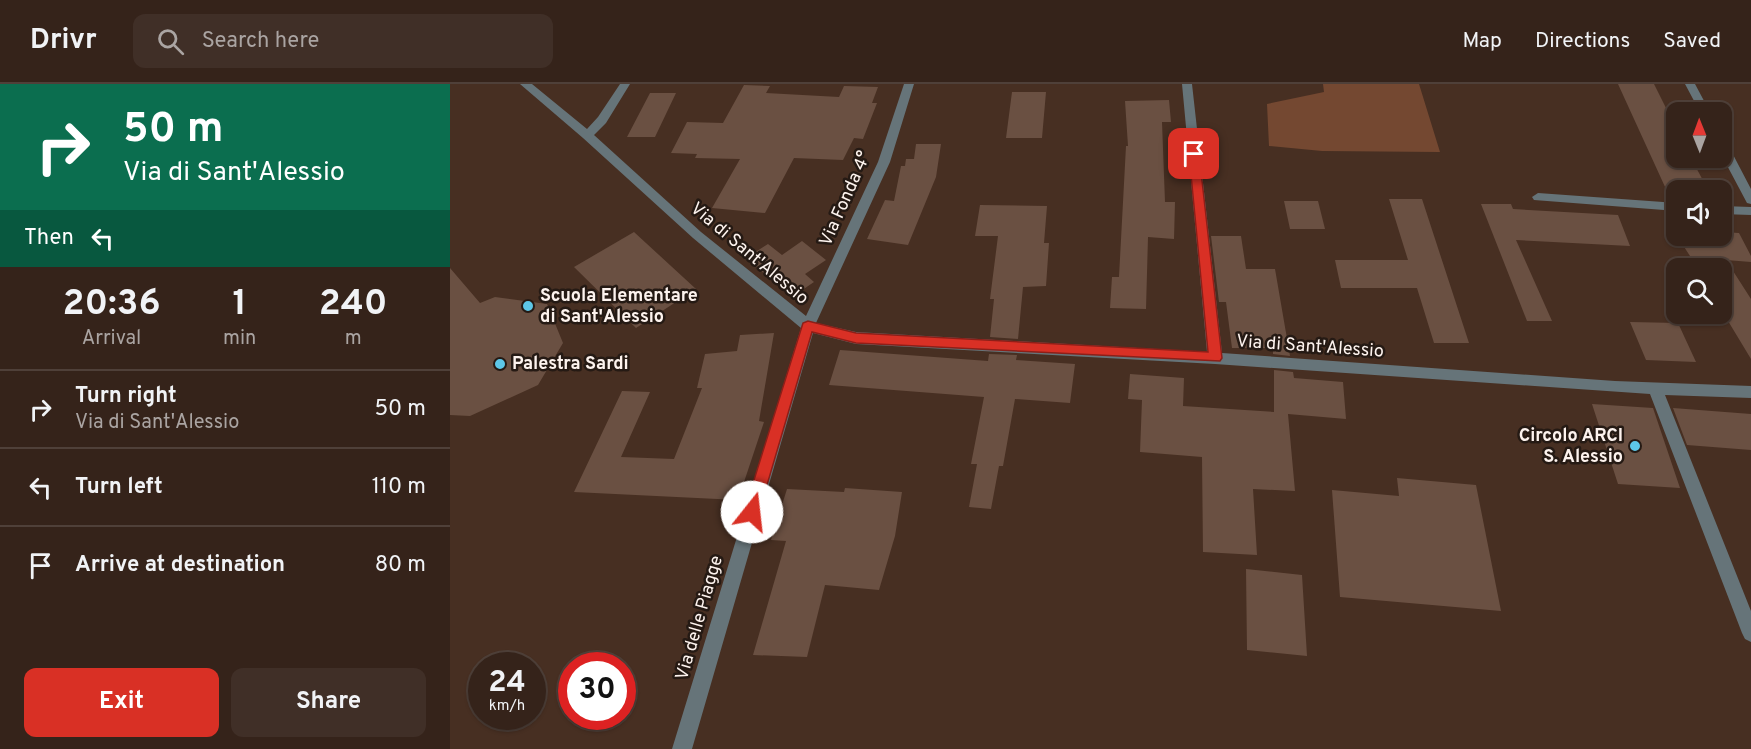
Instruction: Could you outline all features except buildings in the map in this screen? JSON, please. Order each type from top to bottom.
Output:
[{"type":"street","name":"Via di Sant'Alessio","points":[[525,84],[586,135],[697,235],[808,326],[856,338],[1215,358],[1655,389],[1751,392]]},
{"type":"street","points":[[586,135],[602,120],[625,84]]},
{"type":"street","name":"Via Fonda 4°","points":[[808,326],[884,162],[909,84]]},
{"type":"street","points":[[1187,84],[1215,358]]},
{"type":"street","points":[[1690,84],[1700,102]]},
{"type":"street","points":[[1732,164],[1751,200]]},
{"type":"street","points":[[1538,197],[1666,206]]},
{"type":"street","points":[[1732,211],[1751,212]]},
{"type":"street","name":"Via delle Piagge","points":[[682,749],[808,326]]},
{"type":"street","points":[[1655,389],[1751,633]]},
{"type":"shaded area","points":[[1323,84],[1419,84],[1440,152],[1322,151],[1269,146],[1267,104],[1324,92]]},
{"type":"place","name":"Scuola Elementare di Sant'Alessio","points":[[528,306]]},
{"type":"place","name":"Palestra Sardi","points":[[500,364]]},
{"type":"place","name":"Circolo ARCI S. Alessio","points":[[1635,446]]},
{"type":"route","points":[[752,512],[808,326],[856,338],[1215,358],[1194,154]]}]
